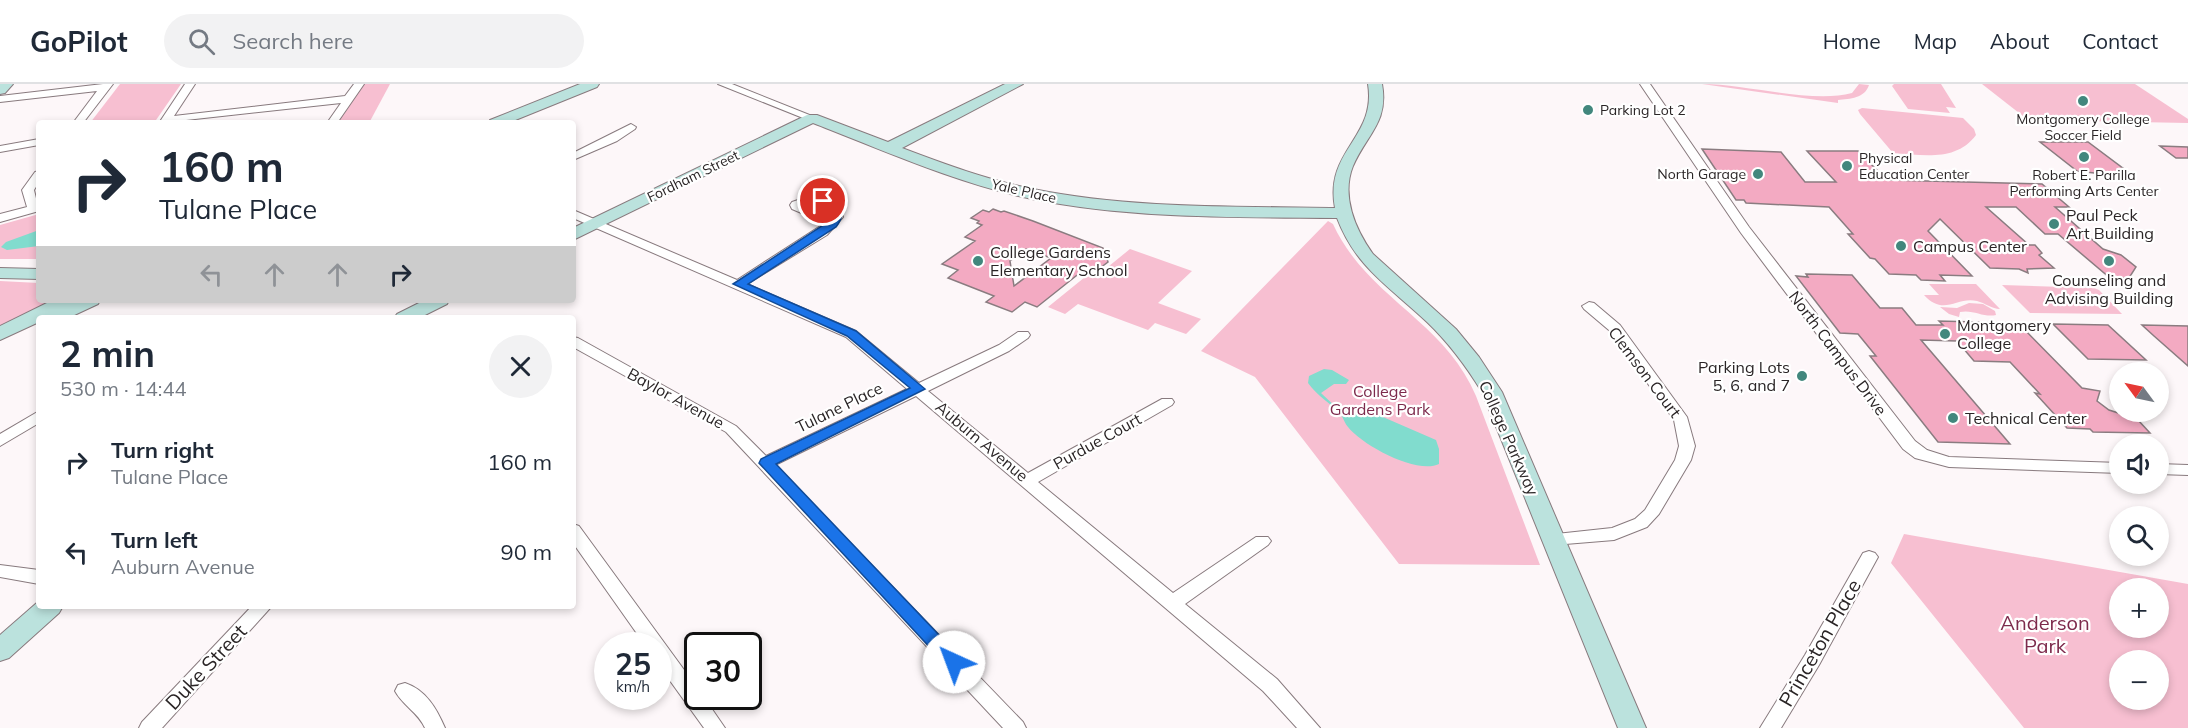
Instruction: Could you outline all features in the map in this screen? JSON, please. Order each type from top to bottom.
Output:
[{"type":"street","points":[[0,90],[6,84]]},
{"type":"street","points":[[166,120],[190,84]]},
{"type":"street","points":[[334,120],[359,84]]},
{"type":"street","points":[[502,120],[592,84]]},
{"type":"street","points":[[521,120],[610,84]]},
{"type":"street","name":"Yale Place","points":[[723,84],[994,185],[1079,203],[1168,210],[1342,213]]},
{"type":"street","points":[[891,147],[1016,84]]},
{"type":"street","name":"College Parkway","points":[[1375,84],[1377,106],[1370,127],[1347,161],[1339,186],[1342,213],[1354,240],[1374,267],[1448,332],[1475,364],[1492,392],[1632,728]]},
{"type":"street","name":"North Campus Drive","points":[[1645,84],[1744,228],[1909,445],[1921,454],[1949,462],[2109,468]]},
{"type":"street","points":[[0,99],[106,86]]},
{"type":"street","points":[[80,120],[106,86]]},
{"type":"street","points":[[173,120],[348,99]]},
{"type":"street","name":"Fordham Street","points":[[576,234],[812,118]]},
{"type":"street","points":[[576,156],[614,139],[631,127]]},
{"type":"street","points":[[0,149],[36,143]]},
{"type":"street","points":[[36,178],[28,190],[30,203],[36,207]]},
{"type":"street","points":[[0,218],[36,208]]},
{"type":"street","name":"Auburn Avenue","points":[[576,215],[851,334],[1270,685],[1310,728]]},
{"type":"street","points":[[739,284],[823,232],[834,222]]},
{"type":"street","points":[[38,315],[62,303]]},
{"type":"street","points":[[60,315],[85,303]]},
{"type":"street","points":[[410,315],[434,303]]},
{"type":"street","name":"Clemson Court","points":[[1553,539],[1614,534],[1641,523],[1651,514],[1683,460],[1688,446],[1682,420],[1615,328],[1589,306]]},
{"type":"street","points":[[0,334],[36,316]]},
{"type":"street","points":[[0,344],[36,326]]},
{"type":"street","name":"Tulane Place","points":[[766,463],[1004,348],[1023,336]]},
{"type":"street","name":"Baylor Avenue","points":[[576,343],[731,429],[766,463],[1016,728]]},
{"type":"street","name":"Purdue Court","points":[[1028,480],[1167,402]]},
{"type":"street","points":[[0,441],[36,418]]},
{"type":"street","points":[[2169,469],[2188,470]]},
{"type":"street","points":[[576,534],[647,632]]},
{"type":"street","points":[[1174,603],[1262,541]]},
{"type":"street","name":"Princeton Place","points":[[1770,728],[1869,557]]},
{"type":"street","points":[[0,571],[36,577]]},
{"type":"street","points":[[0,651],[47,609]]},
{"type":"street","name":"Duke Street","points":[[149,728],[260,609]]},
{"type":"street","points":[[672,668],[715,728]]},
{"type":"street","points":[[405,691],[428,711],[435,728]]},
{"type":"green space","points":[[120,84],[181,84],[156,120],[92,120]]},
{"type":"green space","points":[[359,84],[390,84],[371,120],[334,120]]},
{"type":"green space","points":[[1702,84],[1818,96],[1852,93],[1859,84],[1869,85],[1861,95],[1838,100],[1838,103]]},
{"type":"green space","points":[[1894,84],[1941,84],[1956,108],[1946,107],[1950,113],[1908,109],[1892,86]]},
{"type":"green space","name":"Montgomery College Soccer Field","points":[[1982,84],[2135,84],[2188,119],[2188,123],[2028,120]]},
{"type":"green space","points":[[1862,108],[1963,118],[1974,129],[1976,135],[1968,144],[1949,153],[1927,155],[1893,153],[1860,114],[1858,110]]},
{"type":"green space","points":[[36,215],[36,259],[0,259],[0,225]]},
{"type":"green space","name":"College Gardens Park","points":[[1328,221],[1333,224],[1348,250],[1365,271],[1445,347],[1462,370],[1476,396],[1540,565],[1399,564],[1255,377],[1201,351]]},
{"type":"green space","points":[[1130,249],[1192,271],[1158,303],[1201,319],[1186,334],[1155,323],[1148,330],[1078,304],[1065,314],[1048,307],[1090,273],[1098,275]]},
{"type":"green space","points":[[0,281],[36,283],[36,303],[52,303],[0,328]]},
{"type":"green space","points":[[1929,284],[1976,284],[2000,309],[1970,300],[1938,305],[1924,295],[1939,295]]},
{"type":"green space","points":[[2002,285],[2094,288],[2099,290],[2122,314],[2030,313]]},
{"type":"green space","points":[[1969,303],[1983,304],[1995,311],[1996,315],[1965,311],[1960,312],[1959,317],[1949,314],[1940,307],[1957,308]]},
{"type":"green space","name":"Anderson Park","points":[[1904,534],[2154,578],[2109,578],[2109,638],[2169,638],[2169,581],[2188,584],[2188,728],[2024,728],[1891,563]]},
{"type":"shaded area","points":[[36,231],[36,246],[7,250],[1,247],[6,242]]},
{"type":"shaded area","points":[[1324,369],[1332,370],[1349,380],[1346,384],[1334,384],[1321,393],[1339,410],[1358,414],[1376,414],[1436,440],[1439,449],[1439,464],[1429,466],[1404,462],[1377,450],[1355,434],[1337,411],[1308,383],[1309,376]]},
{"type":"building","name":"Robert E. Parilla Performing Arts Center","points":[[2040,142],[2088,142],[2128,172],[2103,174],[2077,171]]},
{"type":"building","points":[[2160,146],[2188,147],[2188,158],[2176,158]]},
{"type":"building","points":[[1702,149],[1781,152],[1805,182],[1836,182],[1807,151],[1858,151],[1887,180],[2042,184],[2069,207],[2055,207],[2103,249],[2121,255],[2136,267],[2129,278],[2110,278],[2058,234],[2045,234],[2016,207],[1986,207],[2029,245],[2035,245],[2042,253],[2039,255],[2054,268],[2027,269],[2028,273],[2019,269],[1990,268],[1940,219],[1928,231],[1972,276],[1940,275],[1945,281],[1921,280],[1916,275],[1889,274],[1875,259],[1870,258],[1848,234],[1853,234],[1829,207],[1746,203],[1744,200],[1736,200]]},
{"type":"building","name":"College Gardens Elementary School","points":[[993,209],[1004,211],[1103,248],[1108,262],[1096,271],[1086,268],[1037,307],[1025,302],[1012,312],[986,302],[994,296],[948,278],[958,270],[942,264],[975,241],[965,237],[982,225],[971,218],[983,210],[989,212]],"holes":[[[1026,249],[1051,258],[1014,286],[1010,261]]]},
{"type":"building","points":[[1806,274],[1852,275],[1880,308],[1902,308],[1916,325],[1943,325],[1939,321],[2018,323],[2082,388],[2100,391],[2097,401],[2109,410],[2109,422],[2140,422],[2150,433],[2093,432],[2090,429],[2067,428],[2010,362],[1974,361],[1957,341],[1921,340],[2010,444],[1938,442],[1870,356],[1876,356],[1858,334],[1840,333],[1796,276],[1808,277]]},
{"type":"building","points":[[2053,324],[2108,325],[2146,360],[2088,359]]},
{"type":"building","points":[[2142,325],[2188,326],[2188,366],[2154,336]]},
{"type":"place","name":"Montgomery College Soccer Field","points":[[2083,101]]},
{"type":"place","name":"Parking Lot 2","points":[[1588,110]]},
{"type":"place","name":"Robert E. Parilla Performing Arts Center","points":[[2084,157]]},
{"type":"place","name":"Physical Education Center","points":[[1847,166]]},
{"type":"place","name":"North Garage","points":[[1758,174]]},
{"type":"place","name":"Paul Peck Art Building","points":[[2054,224]]},
{"type":"place","name":"Campus Center","points":[[1901,246]]},
{"type":"place","name":"College Gardens Elementary School","points":[[978,261]]},
{"type":"place","name":"Counseling and Advising Building","points":[[2109,261]]},
{"type":"place","name":"Montgomery College","points":[[1945,334]]},
{"type":"place","name":"Parking Lots 5, 6, and 7","points":[[1802,376]]},
{"type":"place","name":"Technical Center","points":[[1953,418]]},
{"type":"route","points":[[823,201],[833,206],[837,212],[837,217],[832,224],[823,232],[739,284],[851,334],[919,389],[766,463],[954,662]]}]
